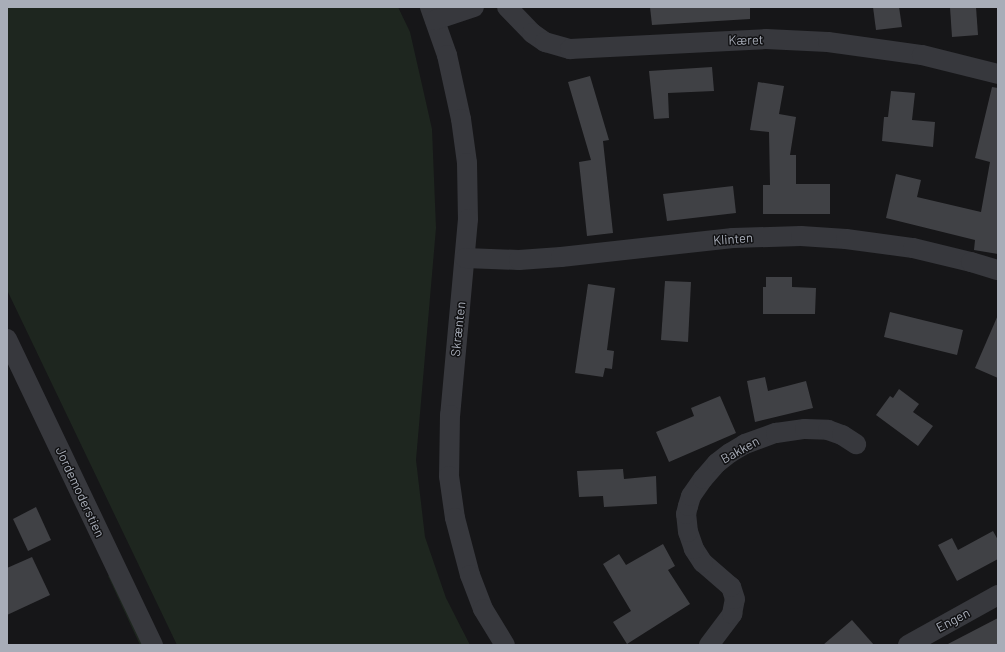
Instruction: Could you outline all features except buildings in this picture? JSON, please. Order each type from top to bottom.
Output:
[{"type":"street","points":[[433,14],[474,7]]},
{"type":"street","name":"Kæret","points":[[507,7],[532,33],[545,42],[570,50],[758,39],[828,42],[922,55],[998,74]]},
{"type":"street","name":"Skrænten","points":[[433,14],[447,55],[453,80],[461,119],[467,163],[468,219],[450,415],[449,476],[454,518],[470,575],[483,609],[505,645]]},
{"type":"street","name":"Klinten","points":[[465,258],[519,260],[561,257],[726,239],[801,236],[846,239],[906,247],[971,262],[998,270]]},
{"type":"street","name":"Jordemoderstien","points":[[7,339],[153,645]]},
{"type":"street","name":"Bakken","points":[[709,645],[732,614],[735,599],[731,587],[703,563],[694,549],[688,532],[686,514],[688,506],[703,478],[717,463],[730,453],[745,444],[776,433],[805,429],[828,430],[842,435],[856,444]]},
{"type":"street","name":"Engen","points":[[908,645],[998,595]]},
{"type":"shaded area","points":[[7,7],[398,7],[410,32],[432,129],[436,228],[416,460],[425,537],[446,598],[470,645],[177,645],[7,290]]},
{"type":"shaded area","points":[[112,574],[146,645],[140,645],[108,576]]}]
